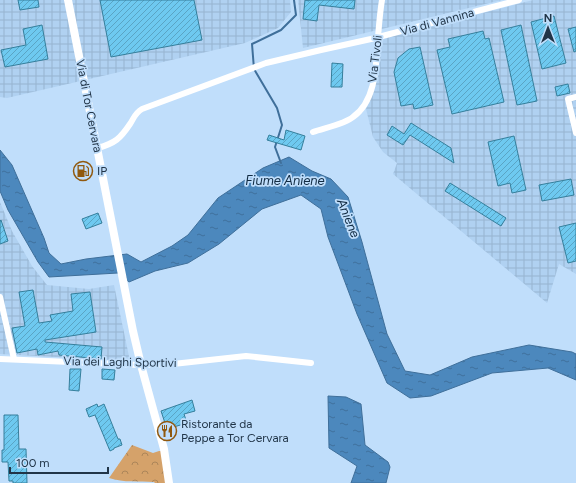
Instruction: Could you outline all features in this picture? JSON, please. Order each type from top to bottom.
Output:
[{"type":"street","name":"Via di Tor Cervara","points":[[68,0],[141,365]]},
{"type":"street","name":"Via Tivoli","points":[[313,132],[352,119],[365,104],[370,93],[376,68],[382,0]]},
{"type":"street","name":"Via di Vannina","points":[[98,148],[109,145],[120,138],[137,112],[142,109],[266,63],[378,38],[519,0]]},
{"type":"street","points":[[576,98],[568,99],[576,133]]},
{"type":"street","points":[[0,297],[14,359]]},
{"type":"street","name":"Via dei Laghi Sportivi","points":[[0,358],[141,365],[172,364],[246,356],[311,363]]},
{"type":"street","points":[[141,365],[164,449],[169,483]]},
{"type":"shaded area","points":[[0,0],[290,0],[291,12],[278,28],[245,43],[7,98],[0,97]]},
{"type":"shaded area","points":[[298,0],[502,0],[303,48]]},
{"type":"shaded area","points":[[533,0],[576,0],[576,274],[559,264],[547,303],[393,174],[397,163],[383,152],[373,137],[366,109],[379,73],[381,39]]},
{"type":"shaded area","points":[[0,202],[12,231],[32,266],[47,285],[89,289],[114,285],[130,361],[0,354]]},
{"type":"green space","points":[[132,445],[153,453],[162,451],[166,483],[126,481],[109,478]]},
{"type":"water","name":"Fiume Aniene","points":[[0,150],[12,165],[44,238],[49,253],[61,264],[127,254],[141,262],[172,246],[188,235],[218,198],[263,168],[289,157],[312,171],[331,179],[348,197],[387,334],[405,371],[430,375],[472,357],[529,345],[572,352],[576,354],[576,380],[548,368],[492,373],[431,396],[410,398],[387,383],[357,314],[328,237],[321,209],[301,195],[262,209],[219,244],[188,263],[155,271],[129,282],[118,273],[49,277],[38,262],[8,210],[0,191]]},
{"type":"water","points":[[328,396],[346,397],[361,404],[365,445],[388,462],[390,467],[386,483],[351,483],[357,466],[329,448]]},
{"type":"building","points":[[18,0],[38,0],[39,7],[20,10]]},
{"type":"building","points":[[100,0],[194,0],[202,40],[111,57]]},
{"type":"building","points":[[305,0],[355,0],[354,9],[319,5],[317,21],[303,19]]},
{"type":"building","points":[[554,16],[566,63],[542,69],[531,22]]},
{"type":"building","points":[[42,25],[48,59],[5,67],[1,50],[26,45],[23,29]]},
{"type":"building","points":[[521,25],[537,101],[517,105],[501,30]]},
{"type":"building","points":[[576,27],[576,51],[574,52],[568,29]]},
{"type":"building","points":[[483,31],[485,39],[489,38],[504,102],[452,114],[437,50],[450,47],[448,39]]},
{"type":"building","points":[[420,47],[433,105],[414,109],[413,104],[401,106],[394,72],[398,58],[409,49]]},
{"type":"building","points":[[332,63],[343,64],[342,87],[331,87]]},
{"type":"building","points":[[568,84],[570,93],[557,96],[555,87]]},
{"type":"building","points":[[411,123],[451,148],[454,163],[410,135],[403,145],[387,135],[392,126],[404,134]]},
{"type":"building","points":[[286,130],[305,136],[301,150],[267,140],[269,135],[284,140]]},
{"type":"building","points":[[514,136],[526,190],[512,193],[510,183],[498,186],[488,142]]},
{"type":"building","points":[[571,179],[574,195],[542,201],[539,185]]},
{"type":"building","points":[[450,183],[506,218],[501,226],[445,191]]},
{"type":"building","points":[[98,213],[102,223],[86,229],[82,219]]},
{"type":"building","points":[[1,220],[8,241],[0,244],[0,221]]},
{"type":"building","points":[[576,223],[576,261],[568,263],[559,227]]},
{"type":"building","points":[[33,290],[39,323],[52,321],[50,315],[73,311],[71,294],[90,292],[96,332],[45,340],[45,342],[102,347],[101,359],[59,355],[58,351],[38,355],[37,349],[17,353],[12,328],[25,326],[19,292]]},
{"type":"building","points":[[70,369],[81,369],[79,391],[69,390]]},
{"type":"building","points":[[102,369],[115,370],[114,380],[102,379]]},
{"type":"building","points":[[192,400],[195,411],[184,414],[187,423],[167,429],[161,411]]},
{"type":"building","points":[[97,404],[98,407],[104,404],[118,439],[120,439],[122,445],[110,451],[95,415],[89,417],[86,409]]},
{"type":"building","points":[[4,415],[18,415],[19,449],[26,449],[27,483],[13,483],[13,481],[9,481],[8,462],[2,462],[2,450],[4,450]]},
{"type":"waterway","points":[[281,163],[275,147],[282,125],[277,108],[254,69],[252,44],[281,30],[296,15],[294,0]]},
{"type":"place","name":"IP","points":[[83,171]]},
{"type":"place","name":"Ristorante da Peppe a Tor Cervara","points":[[167,431]]},
{"type":"water label","name":"Aniene","points":[[349,218]]}]
